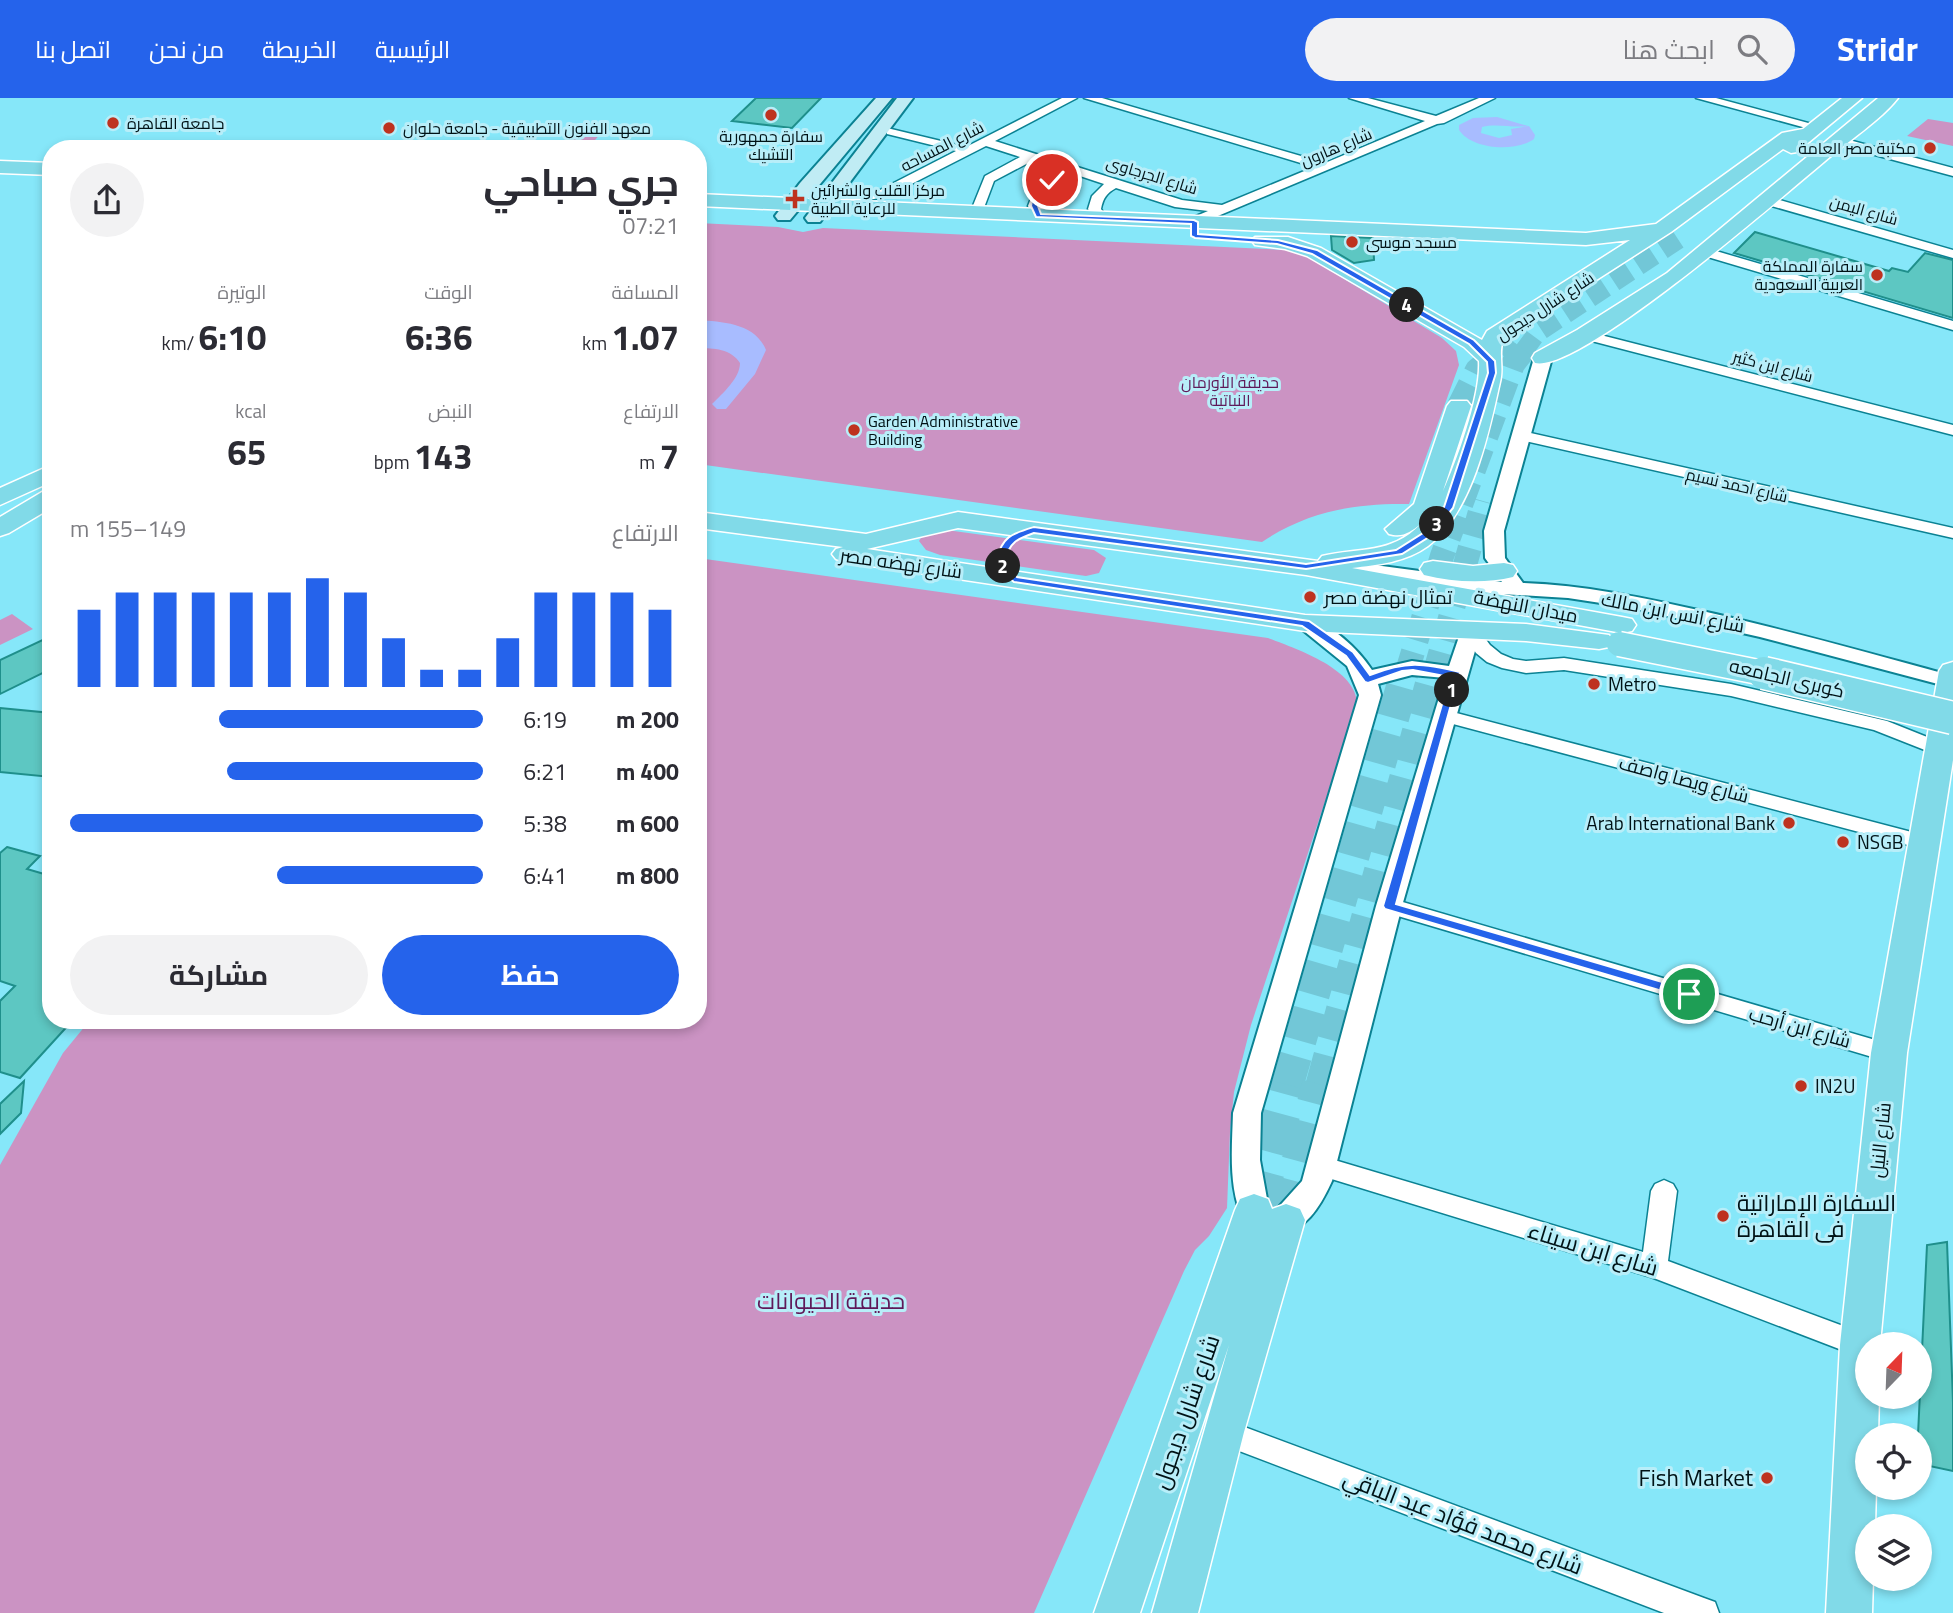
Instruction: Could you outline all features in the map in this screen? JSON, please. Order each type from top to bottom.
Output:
[{"type":"main road","points":[[789,210],[884,98]]},
{"type":"main road","points":[[818,212],[905,98]]},
{"type":"main road","name":"شارع شارل ديجول","points":[[1306,567],[1398,552],[1426,535],[1449,508],[1490,379],[1489,346],[1496,336],[1673,232],[1788,137],[1812,131],[1853,98]]},
{"type":"main road","points":[[1543,358],[1585,335],[1674,277],[1889,98]]},
{"type":"main road","points":[[0,167],[42,169]]},
{"type":"main road","points":[[0,181],[42,183]]},
{"type":"main road","points":[[707,201],[818,212],[1194,229],[1586,239],[1673,232]]},
{"type":"main road","points":[[707,212],[789,210]]},
{"type":"main road","points":[[818,212],[976,213],[1102,219],[1278,242],[1306,249],[1472,342],[1491,361]]},
{"type":"main road","points":[[1260,560],[1344,547],[1396,531],[1408,523],[1426,504],[1459,406]]},
{"type":"main road","points":[[0,498],[42,477]]},
{"type":"main road","points":[[0,528],[42,502]]},
{"type":"main road","name":"شارع نهضه مصر","points":[[707,521],[848,541],[891,537],[958,520],[1306,567]]},
{"type":"main road","points":[[1014,579],[1003,567],[1001,552],[1012,538],[1034,530]]},
{"type":"main road","name":"شارع نهضه مصر","points":[[707,534],[1305,623],[1395,630]]},
{"type":"main road","points":[[1398,552],[1410,563],[1452,572],[1492,574],[1511,581]]},
{"type":"main road","name":"ميدان النهضة","points":[[1306,567],[1621,634]]},
{"type":"main road","name":"ميدان النهضة","points":[[1395,630],[1621,634]]},
{"type":"main road","name":"كوبرى الجامعه","points":[[1621,634],[1805,681],[1950,704]]},
{"type":"main road","name":"شارع النيل","points":[[1861,1332],[1888,1053],[1923,842],[1950,704]]},
{"type":"main road","name":"شارع شارل ديجول","points":[[1175,1613],[1223,1432],[1270,1215]]},
{"type":"main road","name":"شارع شارل ديجول","points":[[1117,1613],[1270,1215]]},
{"type":"main road","name":"شارع النيل","points":[[1849,1613],[1857,1409]]},
{"type":"street","name":"شارع المساحه","points":[[818,212],[884,193],[1071,98]]},
{"type":"street","points":[[1090,98],[1327,167]]},
{"type":"street","points":[[1354,98],[1440,121]]},
{"type":"street","name":"شارع هارون","points":[[1194,229],[1230,208],[1489,98]]},
{"type":"street","points":[[1702,98],[1812,131]]},
{"type":"street","points":[[891,131],[969,151]]},
{"type":"street","points":[[1838,141],[1953,172]]},
{"type":"street","name":"شارع الجرجاوى","points":[[986,142],[1193,207],[1230,208]]},
{"type":"street","points":[[976,213],[989,179],[1031,156]]},
{"type":"street","points":[[1039,216],[1034,206],[1037,195],[1052,180],[1073,170]]},
{"type":"street","points":[[1102,219],[1094,209],[1097,197],[1101,191],[1115,183]]},
{"type":"street","name":"شارع اليمن","points":[[1766,200],[1953,254]]},
{"type":"street","points":[[1706,252],[1953,326]]},
{"type":"street","name":"شارع ابن كثير","points":[[1585,335],[1953,430]]},
{"type":"street","points":[[1511,581],[1495,558],[1493,531],[1543,358]]},
{"type":"street","name":"شارع احمد نسيم","points":[[1522,436],[1953,533]]},
{"type":"street","name":"شارع انس ابن مالك","points":[[1306,567],[1511,581],[1704,617],[1950,704]]},
{"type":"street","points":[[1305,623],[1350,654],[1368,680],[1370,695],[1247,1113],[1246,1160],[1270,1215],[1310,1196],[1321,1166],[1389,906],[1470,630]]},
{"type":"street","points":[[1470,630],[1483,649],[1494,658],[1509,664],[1577,666],[1731,690],[1880,725],[1950,704]]},
{"type":"street","points":[[1368,680],[1400,668],[1413,667],[1456,674]]},
{"type":"street","name":"شارع ويصا واصف","points":[[1444,716],[1923,842]]},
{"type":"street","name":"شارع ابن أرحب","points":[[1389,906],[1888,1053]]},
{"type":"street","name":"شارع ابن سيناء","points":[[1321,1166],[1654,1267],[1855,1343]]},
{"type":"street","points":[[1654,1267],[1664,1191]]},
{"type":"street","name":"شارع محمد فؤاد عبد الباقي","points":[[1223,1432],[1704,1613]]},
{"type":"green space","points":[[1928,119],[1953,123],[1953,146],[1907,136]]},
{"type":"green space","points":[[576,128],[604,130],[595,140],[565,140]]},
{"type":"green space","name":"حديقة الأورمان النباتية","points":[[707,223],[778,227],[803,232],[823,228],[1286,250],[1306,256],[1442,338],[1456,351],[1459,365],[1409,504],[1370,505],[1333,511],[1297,523],[1262,542],[707,465]]},
{"type":"green space","points":[[939,529],[1094,550],[1106,558],[1099,573],[1086,576],[940,555],[926,550],[919,541],[924,533]]},
{"type":"green space","name":"حديقة الحيوانات","points":[[707,559],[1268,638],[1323,662],[1337,671],[1355,692],[1357,705],[1251,1025],[1234,1092],[1227,1208],[1209,1236],[1195,1250],[1184,1271],[1034,1613],[0,1613],[0,1165],[63,1053],[83,1029],[707,1029]]},
{"type":"green space","points":[[12,614],[33,629],[0,645],[0,620]]},
{"type":"water","points":[[1497,117],[1528,126],[1488,126],[1482,127],[1481,133],[1499,138],[1512,135],[1511,129],[1529,126],[1535,135],[1534,139],[1517,146],[1495,147],[1474,142],[1459,130],[1459,125],[1473,118]]},
{"type":"water","points":[[707,321],[728,323],[746,329],[761,341],[766,350],[755,374],[726,409],[717,409],[712,404],[734,380],[740,363],[727,352],[707,348]]},
{"type":"building","name":"سفارة جمهورية التشيك","points":[[756,98],[821,98],[792,128],[732,121]]},
{"type":"building","name":"سفارة المملكة العربية السعودية","points":[[1755,232],[1889,271],[1892,268],[1908,272],[1925,253],[1953,260],[1953,318],[1734,253]]},
{"type":"building","name":"مسجد موسى","points":[[1331,236],[1373,238],[1374,260],[1354,263],[1332,250]]},
{"type":"building","points":[[42,640],[42,673],[0,694],[0,660]]},
{"type":"building","points":[[0,708],[42,712],[42,776],[0,772]]},
{"type":"building","points":[[7,847],[40,856],[27,869],[42,873],[42,1029],[65,1029],[20,1078],[0,1072],[0,1001],[15,986],[0,981],[0,853]]},
{"type":"building","points":[[24,1081],[21,1113],[0,1134],[0,1104]]},
{"type":"building","points":[[1947,1242],[1953,1471],[1932,1467],[1932,1423],[1919,1423],[1919,1409],[1932,1409],[1932,1332],[1923,1332],[1927,1245]]},
{"type":"tunnel","points":[[1523,352],[1537,333],[1682,237]]},
{"type":"tunnel","points":[[1500,352],[1513,341]]},
{"type":"tunnel","points":[[1459,406],[1477,370],[1502,350]]},
{"type":"tunnel","points":[[1406,675],[1442,556],[1513,364],[1524,350]]},
{"type":"tunnel","points":[[1434,675],[1483,501]]},
{"type":"tunnel","points":[[1287,1087],[1406,673]]},
{"type":"tunnel","points":[[1321,1087],[1434,673]]},
{"type":"tunnel","points":[[1254,1210],[1288,1085]]},
{"type":"tunnel","points":[[1286,1220],[1322,1085]]},
{"type":"place","name":"سفارة جمهورية التشيك","points":[[771,115]]},
{"type":"place","name":"جامعة القاهرة","points":[[113,123]]},
{"type":"place","name":"معهد الفنون التطبيقية - جامعة حلوان","points":[[389,128]]},
{"type":"place","name":"مكتبة مصر العامة","points":[[1930,148]]},
{"type":"place","name":"مركز القلب والشرائين للرعاية الطبية","points":[[795,199]]},
{"type":"place","name":"مسجد موسى","points":[[1352,242]]},
{"type":"place","name":"سفارة المملكة العربية السعودية","points":[[1877,275]]},
{"type":"place","name":"Garden Administrative Building","points":[[854,430]]},
{"type":"place","name":"تمثال نهضة مصر","points":[[1310,597]]},
{"type":"place","name":"Metro","points":[[1594,684]]},
{"type":"place","name":"Arab International Bank","points":[[1789,823]]},
{"type":"place","name":"NSGB","points":[[1843,842]]},
{"type":"place","name":"IN2U","points":[[1801,1086]]},
{"type":"place","name":"السفارة الإماراتية فى القاهرة","points":[[1723,1216]]},
{"type":"place","name":"Fish Market","points":[[1767,1478]]},
{"type":"route","points":[[1052,180],[1037,195],[1034,206],[1039,216],[1194,222],[1195,236],[1278,242],[1314,252],[1472,342],[1491,361],[1492,373],[1457,491],[1449,508],[1426,535],[1398,552],[1306,567],[1034,530],[1022,533],[1005,544],[1001,552],[1003,567],[1014,579],[1305,623],[1350,654],[1361,666],[1368,680],[1386,672],[1413,667],[1456,674],[1389,906],[1689,994]]}]
